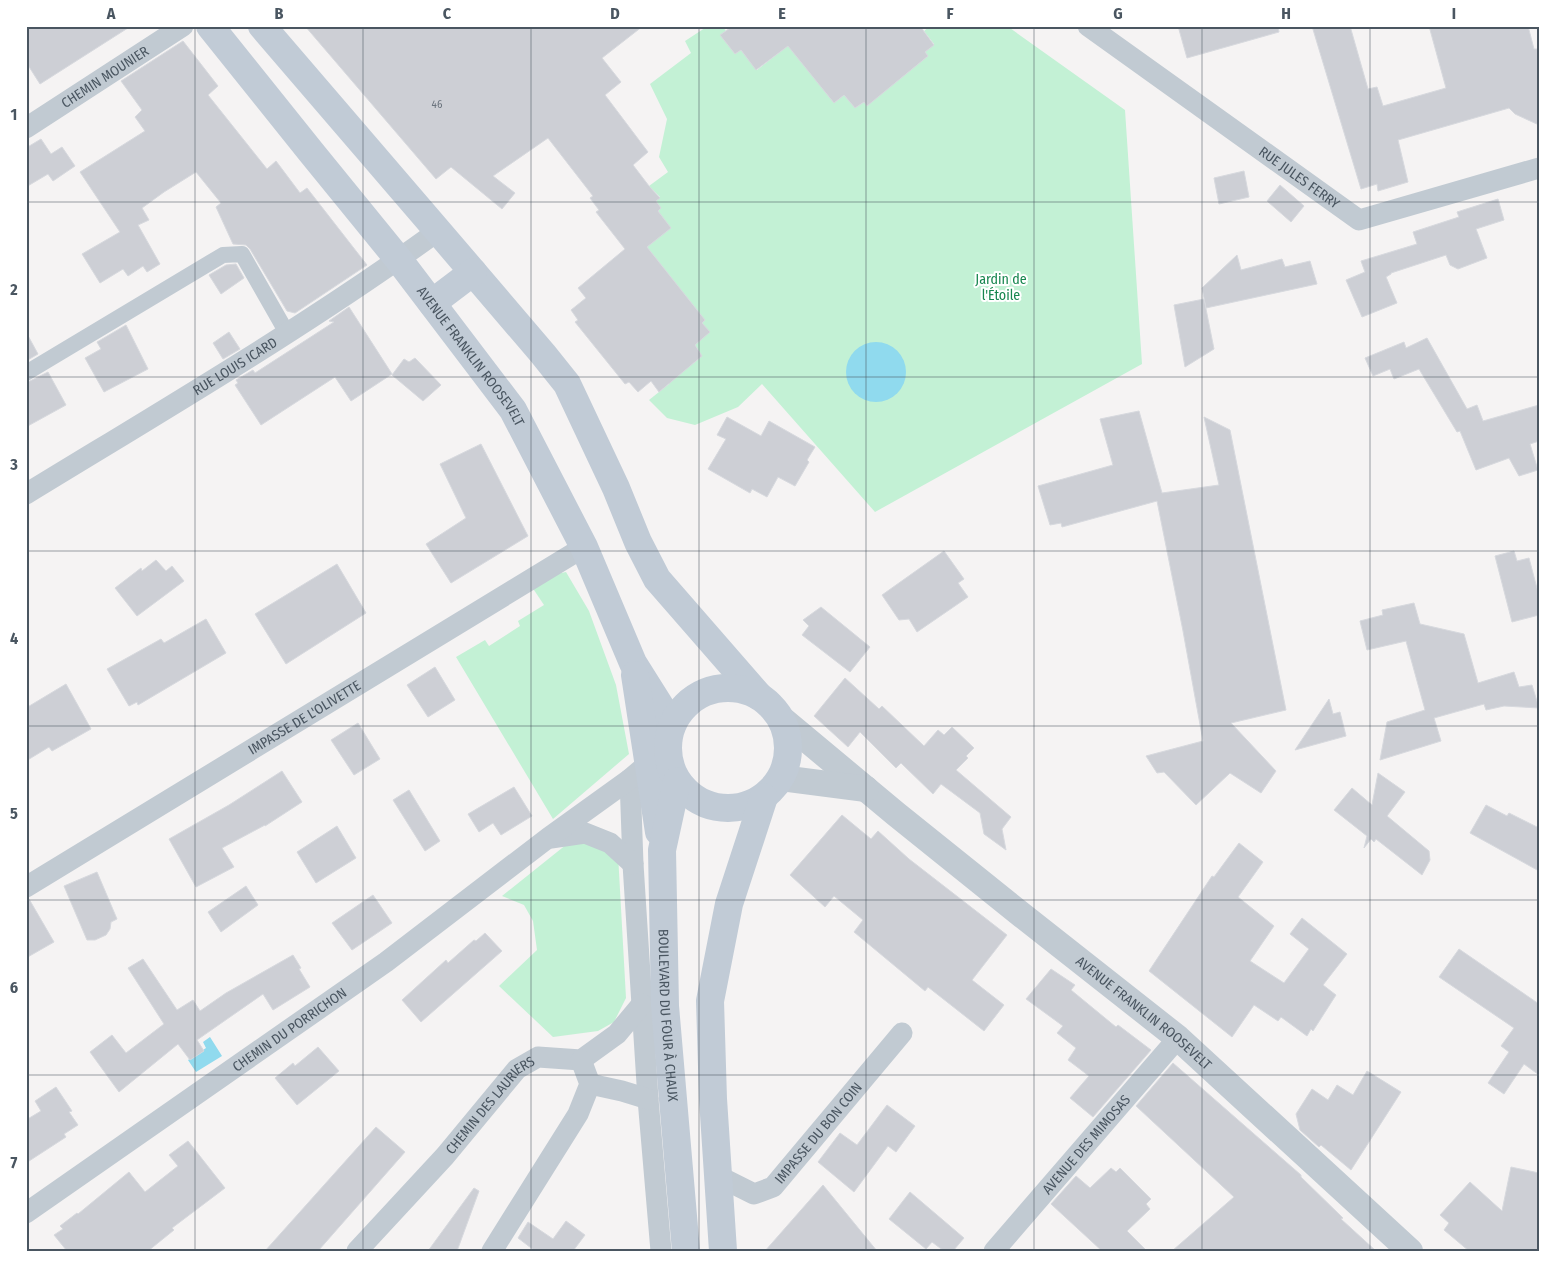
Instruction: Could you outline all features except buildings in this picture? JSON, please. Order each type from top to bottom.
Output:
[{"type":"main road","name":"AVENUE FRANKLIN ROOSEVELT","points":[[210,26],[399,260],[513,410],[584,547],[634,663],[672,726]]},
{"type":"main road","points":[[262,26],[567,384],[616,488],[638,542],[657,579],[759,696],[772,706],[782,719],[788,738],[788,759],[773,788],[729,904],[710,1001],[713,1100],[723,1251]]},
{"type":"main road","points":[[432,303],[473,272]]},
{"type":"main road","points":[[634,663],[640,770],[662,850]]},
{"type":"main road","points":[[759,696],[740,688],[718,688],[699,695],[682,708],[672,726],[667,746],[669,764],[677,781],[690,796],[707,805],[727,809],[746,806],[773,788]]},
{"type":"main road","name":"BOULEVARD DU FOUR À CHAUX","points":[[677,781],[662,850],[665,1006],[686,1251]]},
{"type":"street","name":"CHEMIN MOUNIER","points":[[26,128],[183,26]]},
{"type":"street","name":"RUE JULES FERRY","points":[[1088,26],[1359,220],[1539,168]]},
{"type":"street","name":"RUE LOUIS ICARD","points":[[26,494],[287,333],[399,260],[438,231]]},
{"type":"street","points":[[26,374],[223,254],[242,254],[287,333]]},
{"type":"street","name":"IMPASSE DE L'OLIVETTE","points":[[26,886],[584,547]]},
{"type":"street","name":"AVENUE FRANKLIN ROOSEVELT","points":[[782,719],[1023,916],[1178,1038],[1410,1251]]},
{"type":"street","points":[[640,770],[634,864],[648,1100],[661,1251]]},
{"type":"street","name":"CHEMIN DU PORRICHON","points":[[26,1213],[386,962],[640,770]]},
{"type":"street","points":[[773,788],[866,789]]},
{"type":"street","name":"CHEMIN DU PORRICHON","points":[[548,838],[585,833],[610,843],[634,864]]},
{"type":"street","points":[[492,1251],[578,1114],[590,1084],[581,1060],[617,1034],[642,1004]]},
{"type":"street","name":"IMPASSE DU BON COIN","points":[[718,1176],[754,1194],[773,1187],[902,1033]]},
{"type":"street","name":"AVENUE DES MIMOSAS","points":[[994,1251],[1178,1038]]},
{"type":"street","name":"CHEMIN DES LAURIERS","points":[[358,1251],[445,1156],[517,1069],[538,1057],[581,1060]]},
{"type":"street","points":[[590,1084],[622,1091],[648,1100]]},
{"type":"green space","name":"Jardin de l'Étoile","points":[[708,26],[722,26],[726,31],[721,35],[735,54],[741,50],[757,70],[799,37],[826,93],[834,103],[844,95],[855,108],[864,102],[867,105],[928,56],[925,52],[934,44],[924,31],[930,26],[1007,26],[1125,110],[1142,364],[875,512],[762,384],[738,407],[695,425],[667,418],[649,400],[669,384],[666,379],[694,363],[702,356],[695,345],[709,332],[643,250],[670,228],[658,211],[661,208],[656,201],[660,197],[649,186],[668,172],[659,157],[667,119],[650,84],[691,53],[685,41]]},
{"type":"green space","points":[[566,572],[589,611],[616,685],[629,754],[553,819],[456,657],[485,640],[489,646],[520,626],[518,621],[544,605],[532,587],[552,575]]},
{"type":"green space","points":[[593,839],[618,854],[626,998],[614,1022],[598,1031],[553,1037],[499,986],[537,950],[533,921],[524,905],[502,896],[567,844]]},
{"type":"water","points":[[876,342],[892,347],[897,351],[901,356],[906,372],[901,388],[897,393],[892,397],[876,402],[860,397],[855,393],[851,388],[846,372],[851,356],[855,351],[860,347]]},
{"type":"water","points":[[210,1037],[222,1056],[196,1072],[188,1060],[206,1048],[203,1042]]}]
